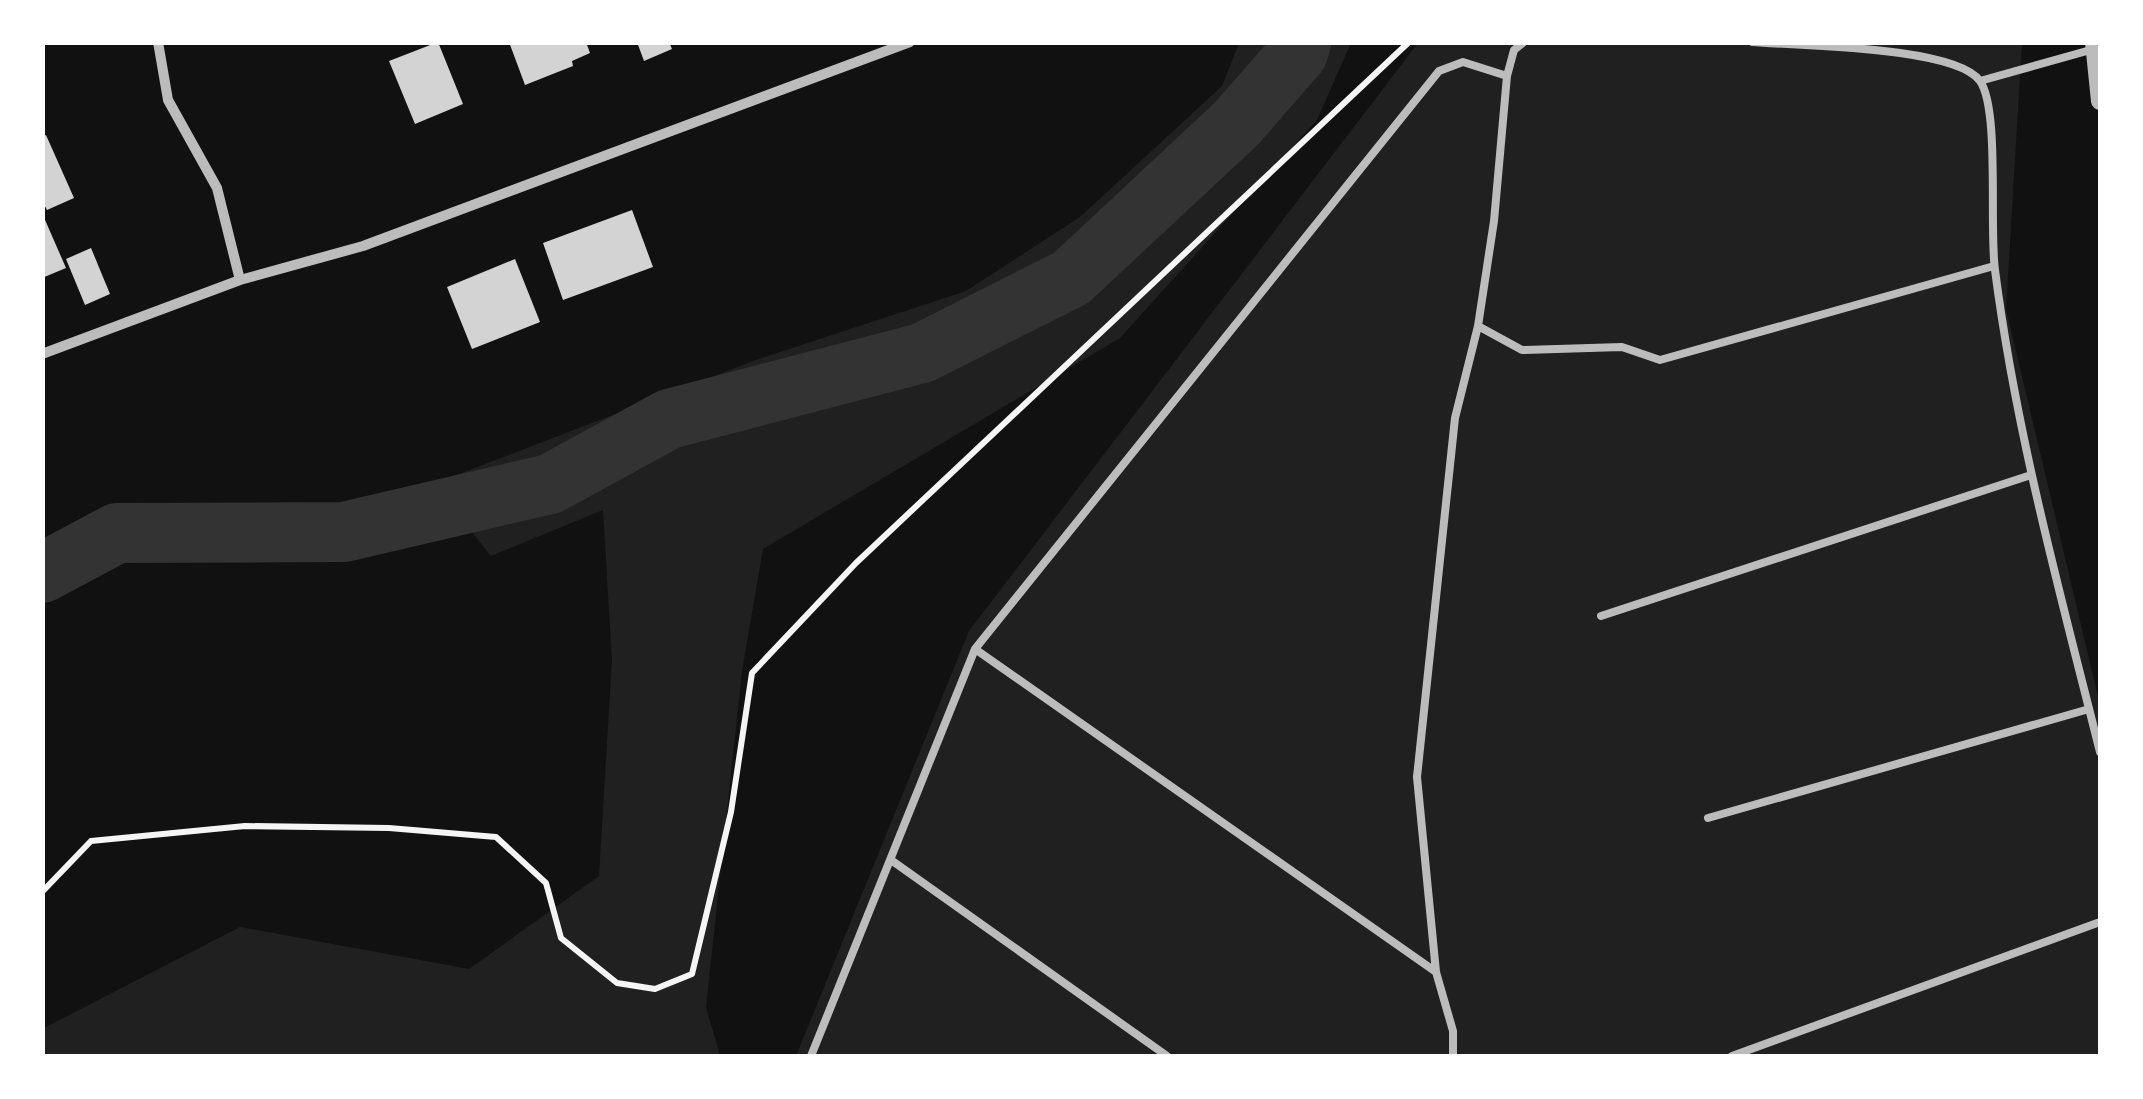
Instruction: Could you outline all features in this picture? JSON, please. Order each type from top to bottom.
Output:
[{"type":"street","points":[[158,42],[168,100],[217,188],[240,280]]},
{"type":"street","points":[[42,354],[240,280],[363,246],[910,42]]},
{"type":"street","points":[[2094,46],[2100,101]]},
{"type":"lane","points":[[1453,1056],[1453,1032],[1436,972],[1418,777],[1454,418],[1478,326],[1494,221],[1507,76],[1514,50],[1524,42]]},
{"type":"lane","points":[[1752,42],[1919,55],[1952,62],[1980,81],[1990,114],[1994,266],[2031,474],[2100,752]]},
{"type":"lane","points":[[1980,81],[2094,46]]},
{"type":"lane","points":[[811,1056],[975,649],[1439,70],[1462,62],[1507,76]]},
{"type":"lane","points":[[1478,326],[1522,350],[1622,347],[1660,360],[1994,266]]},
{"type":"lane","points":[[1601,616],[2031,474]]},
{"type":"lane","points":[[975,649],[1436,972]]},
{"type":"lane","points":[[1708,818],[2090,709]]},
{"type":"lane","points":[[891,860],[1167,1056]]},
{"type":"lane","points":[[1732,1056],[2100,922]]},
{"type":"path","points":[[42,892],[91,841],[245,826],[389,828],[496,837],[546,883],[562,938],[617,983],[655,988],[692,974],[731,812],[752,674],[856,563],[1409,42]]},
{"type":"shaded area","points":[[1239,43],[1351,43],[1317,120],[1120,338],[763,549],[742,671],[706,1007],[720,1056],[43,1056],[42,1029],[240,927],[469,969],[599,876],[612,660],[603,510],[491,556],[433,484],[753,361],[966,291],[1080,217],[1222,86]]},
{"type":"shaded area","points":[[1418,43],[2022,43],[2006,309],[2100,705],[2100,1056],[796,1056],[969,631]]},
{"type":"building","points":[[438,42],[463,104],[415,124],[389,61]]},
{"type":"building","points":[[509,42],[586,42],[590,53],[572,61],[573,66],[525,85]]},
{"type":"building","points":[[637,42],[669,42],[672,49],[644,61]]},
{"type":"building","points":[[46,135],[74,198],[47,210],[42,201],[42,137]]},
{"type":"building","points":[[632,210],[653,267],[563,300],[543,243]]},
{"type":"building","points":[[42,213],[66,268],[42,278]]},
{"type":"building","points":[[91,248],[110,294],[85,305],[66,259]]},
{"type":"building","points":[[515,259],[540,322],[472,349],[447,287]]},
{"type":"waterway","points":[[42,573],[117,533],[344,532],[550,484],[669,419],[922,353],[1071,278],[1236,124],[1298,53],[1301,42]]}]
